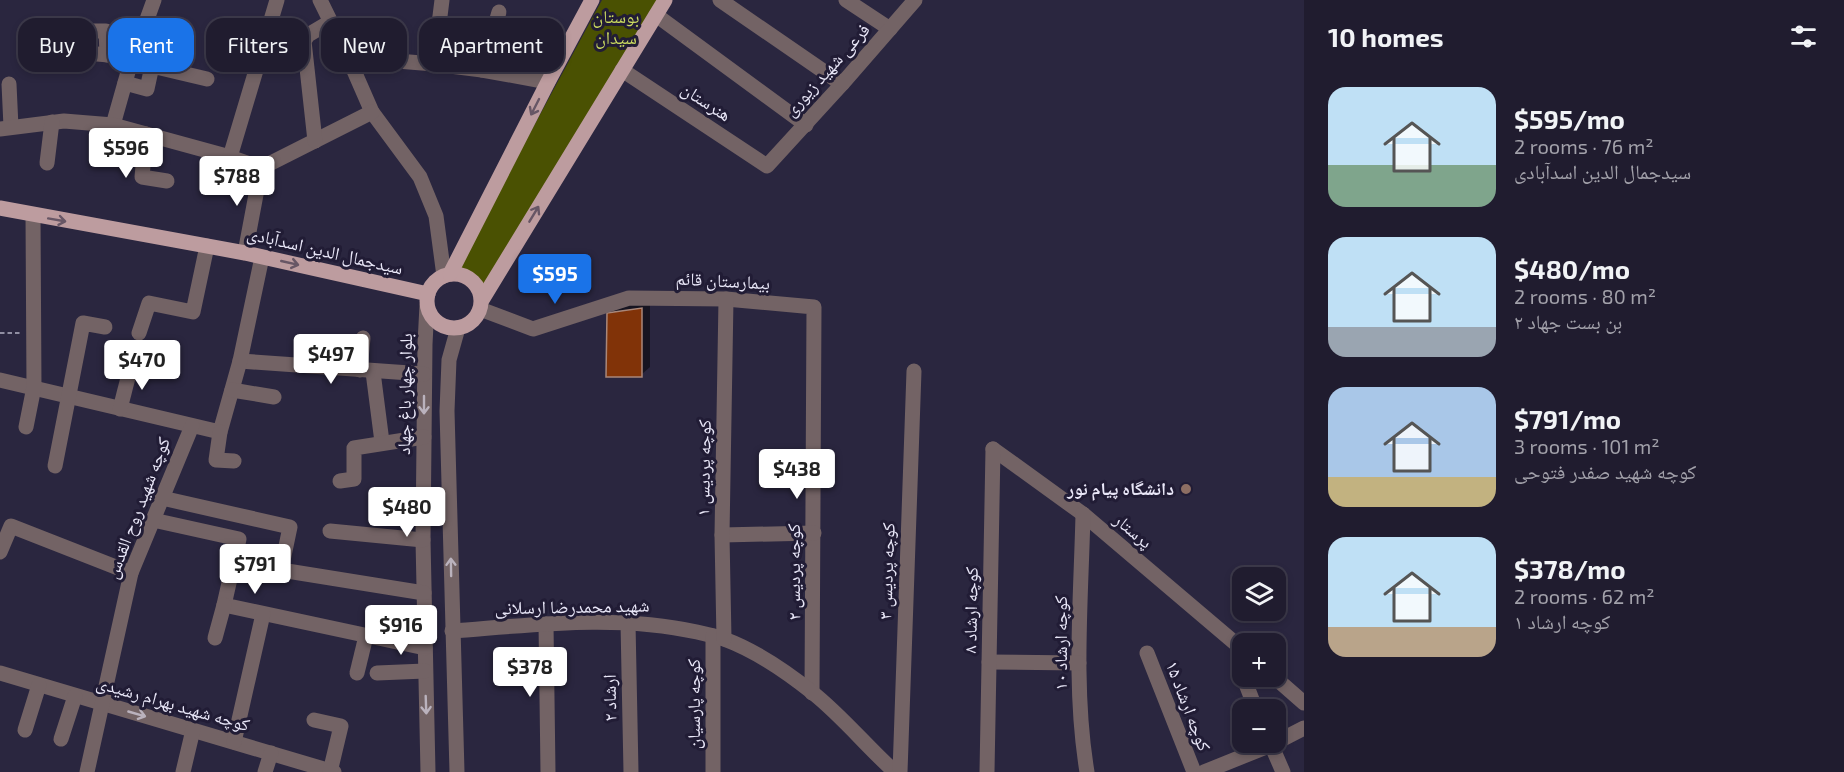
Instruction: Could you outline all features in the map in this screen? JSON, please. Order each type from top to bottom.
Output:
[{"type":"main road","points":[[447,275],[592,0]]},
{"type":"main road","points":[[481,305],[480,291],[475,283],[459,274],[447,275],[432,284],[428,299],[430,313],[441,325],[458,328],[472,322],[665,0]]},
{"type":"main road","name":"سیدجمال الدین اسدآبادی","points":[[0,208],[33,216],[245,253],[428,299]]},
{"type":"street","points":[[148,18],[154,0]]},
{"type":"street","points":[[272,18],[277,0]]},
{"type":"street","points":[[320,0],[328,18]]},
{"type":"street","points":[[440,18],[442,0]]},
{"type":"street","points":[[720,0],[842,84]]},
{"type":"street","name":"فرعی شهید زیوری","points":[[767,166],[806,125],[915,0]]},
{"type":"street","points":[[854,2],[890,29]]},
{"type":"street","points":[[497,18],[499,12]]},
{"type":"street","points":[[656,15],[806,125]]},
{"type":"street","points":[[315,141],[304,41],[308,35],[321,27]]},
{"type":"street","points":[[96,32],[106,32],[107,54],[96,54]]},
{"type":"street","points":[[125,83],[147,89],[152,66],[207,79]]},
{"type":"street","name":"هنرستان","points":[[622,70],[767,166]]},
{"type":"street","points":[[113,125],[129,72]]},
{"type":"street","points":[[230,157],[256,72]]},
{"type":"street","points":[[355,72],[372,112],[420,177],[436,216],[447,275]]},
{"type":"street","points":[[493,72],[548,82]]},
{"type":"street","points":[[9,84],[6,128],[64,120],[113,125],[230,157],[261,168],[372,112]]},
{"type":"street","points":[[47,164],[52,122]]},
{"type":"street","points":[[146,134],[142,177],[167,181]]},
{"type":"street","points":[[245,253],[261,168]]},
{"type":"street","points":[[26,427],[34,387],[33,216]]},
{"type":"street","points":[[139,333],[149,303],[193,312],[207,246]]},
{"type":"street","points":[[234,461],[216,460],[220,432],[240,361],[262,257]]},
{"type":"street","name":"بیمارستان قائم","points":[[481,305],[533,329],[629,298],[726,299],[814,307]]},
{"type":"street","name":"بلوار چهار باغ جهاد","points":[[428,299],[424,374],[423,540],[428,772]]},
{"type":"street","name":"کوچه پردیس ۱","points":[[718,637],[726,299]]},
{"type":"street","name":"کوچه پردیس ۲","points":[[812,693],[814,307]]},
{"type":"street","points":[[55,466],[83,323],[105,327]]},
{"type":"street","points":[[457,772],[447,411],[449,360],[458,328]]},
{"type":"street","points":[[363,338],[366,371],[382,442]]},
{"type":"street","points":[[240,361],[424,374]]},
{"type":"street","points":[[120,409],[131,366]]},
{"type":"street","name":"کوچه پردیس ۳","points":[[900,772],[914,371]]},
{"type":"street","points":[[0,380],[192,426]]},
{"type":"street","points":[[232,390],[274,397]]},
{"type":"street","name":"کوچه شهید روح القدس","points":[[87,772],[130,573],[192,426],[220,432]]},
{"type":"street","points":[[340,481],[354,479],[354,448],[424,436]]},
{"type":"street","name":"پرستار","points":[[993,449],[1083,514],[1232,641]]},
{"type":"street","name":"کوچه ارشاد ۸","points":[[987,772],[993,449]]},
{"type":"street","points":[[162,498],[290,527],[281,570],[424,593]]},
{"type":"street","name":"کوچه ارشاد ۱۰","points":[[1083,514],[1079,663],[1081,734],[1087,772]]},
{"type":"street","points":[[153,520],[239,539],[215,638]]},
{"type":"street","points":[[0,552],[11,526],[130,573]]},
{"type":"street","points":[[330,531],[423,540]]},
{"type":"street","points":[[722,535],[813,533]]},
{"type":"street","points":[[224,605],[425,648]]},
{"type":"street","points":[[234,742],[263,614]]},
{"type":"street","name":"شهید محمدرضا ارسلانی","points":[[452,631],[546,624],[628,623],[672,627],[718,637],[760,657],[812,693],[845,722],[885,769]]},
{"type":"street","name":"ارشاد ۲","points":[[628,623],[631,772]]},
{"type":"street","points":[[546,624],[548,772]]},
{"type":"street","points":[[357,673],[366,636]]},
{"type":"street","name":"کوچه پارسیان","points":[[713,772],[718,637]]},
{"type":"street","name":"کوچه ارشاد ۱۵","points":[[1147,653],[1194,772]]},
{"type":"street","points":[[989,662],[1079,663]]},
{"type":"street","points":[[377,673],[425,671]]},
{"type":"street","name":"کوچه شهید بهرام رشیدی","points":[[1,678],[39,685],[332,772]]},
{"type":"street","points":[[25,730],[39,685]]},
{"type":"street","points":[[1285,687],[1304,704]]},
{"type":"street","points":[[61,739],[75,696]]},
{"type":"street","points":[[314,720],[341,726],[332,772]]},
{"type":"street","points":[[1286,737],[1304,728]]},
{"type":"street","points":[[183,772],[193,730]]},
{"type":"street","points":[[265,772],[271,753]]},
{"type":"street","points":[[1204,772],[1249,753]]},
{"type":"street","points":[[1275,753],[1283,772]]},
{"type":"path","points":[[0,333],[34,333]]},
{"type":"green space","name":"بوستان سیدان","points":[[602,0],[662,0],[484,291],[474,275],[457,268]]},
{"type":"building","points":[[642,308],[642,377],[606,377],[607,313]]},
{"type":"place","name":"دانشگاه پیام نور","points":[[1186,489]]}]
